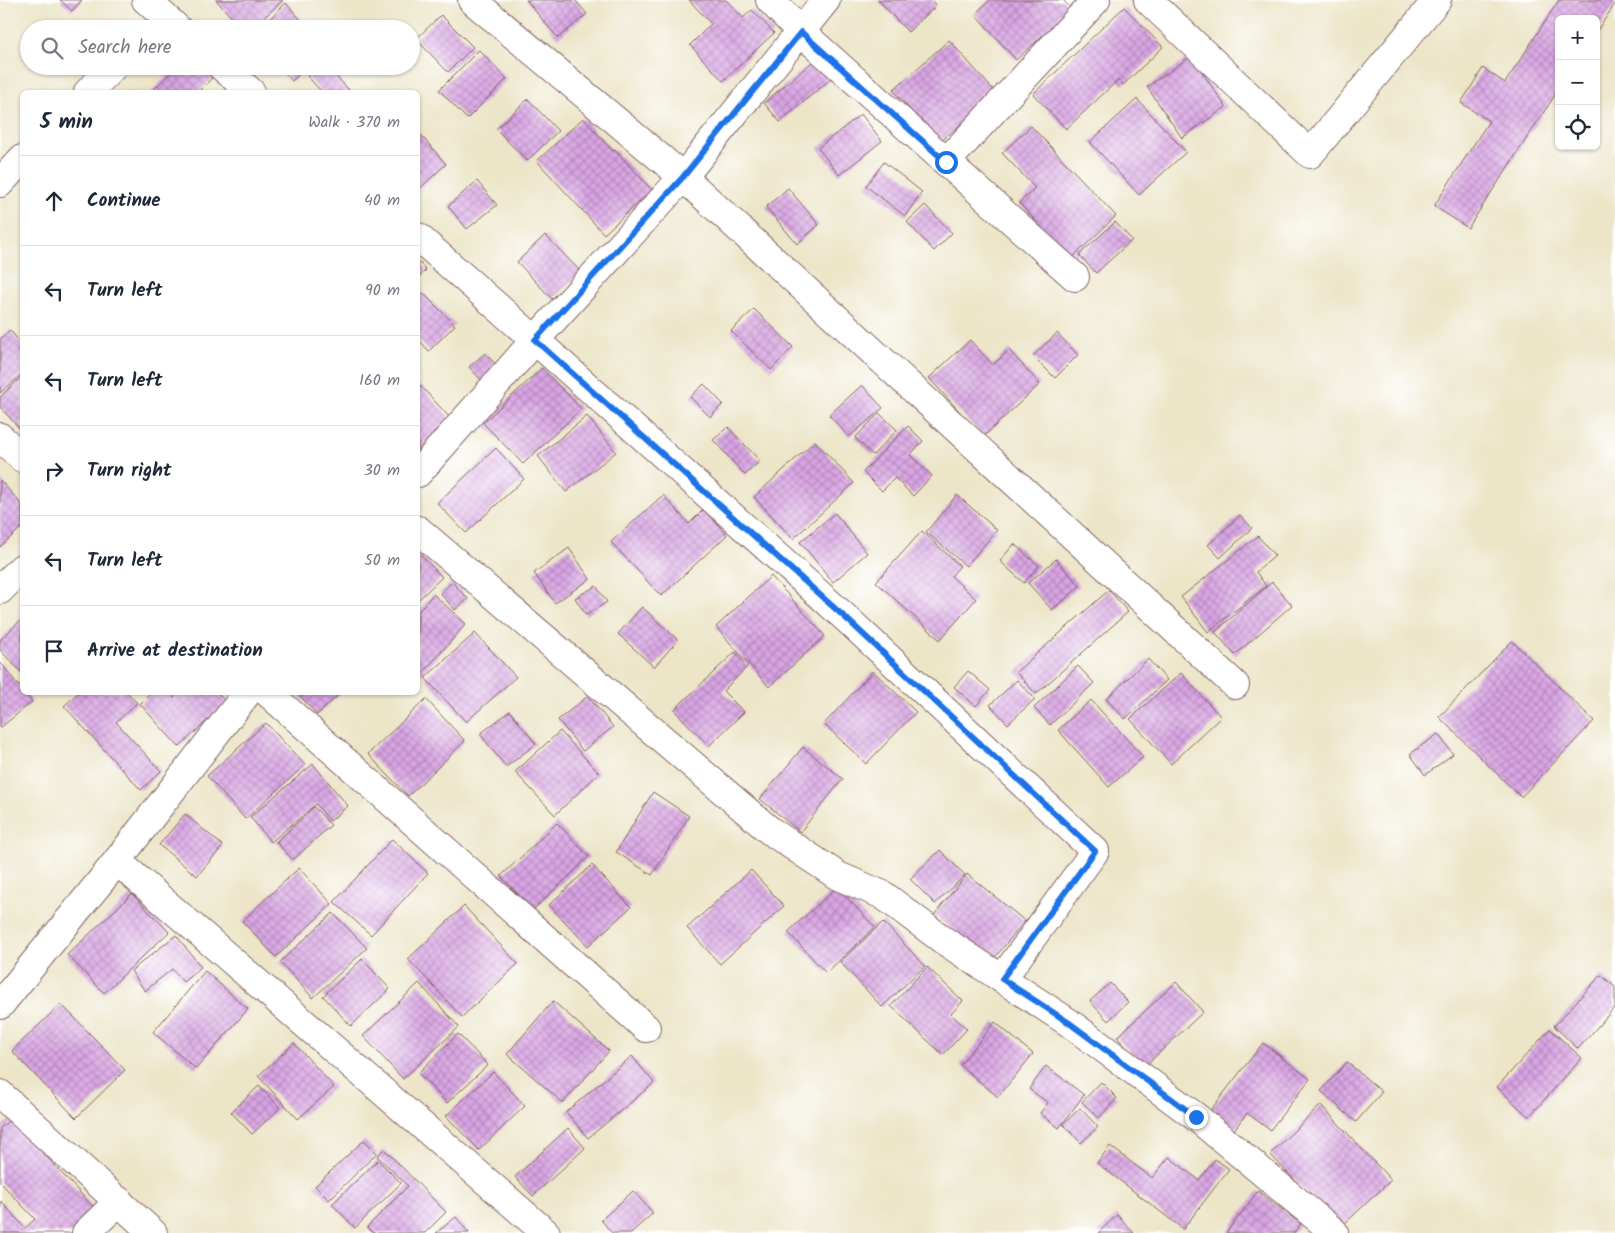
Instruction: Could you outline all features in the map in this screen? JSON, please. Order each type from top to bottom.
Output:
[{"type":"street","points":[[472,0],[683,177],[1235,685]]},
{"type":"street","points":[[770,0],[801,32],[1075,277]]},
{"type":"street","points":[[420,472],[535,340],[683,177],[826,0]]},
{"type":"street","points":[[946,162],[1096,0]]},
{"type":"street","points":[[1148,0],[1310,154],[1437,0]]},
{"type":"street","points":[[90,90],[105,75]]},
{"type":"street","points":[[231,75],[249,90]]},
{"type":"street","points":[[0,183],[20,161]]},
{"type":"street","points":[[420,239],[849,621],[1095,851],[1002,979]]},
{"type":"street","points":[[0,437],[20,456]]},
{"type":"street","points":[[420,532],[769,830],[838,876],[883,895],[943,940],[1068,1022],[1196,1117],[1334,1232]]},
{"type":"street","points":[[0,590],[20,570]]},
{"type":"street","points":[[0,1005],[117,860],[246,695]]},
{"type":"street","points":[[270,695],[646,1028]]},
{"type":"street","points":[[117,860],[546,1233]]},
{"type":"street","points":[[0,1094],[153,1233]]},
{"type":"street","points":[[86,1233],[119,1202]]},
{"type":"building","points":[[60,0],[82,0],[72,11]]},
{"type":"building","points":[[216,0],[283,0],[262,20],[234,20]]},
{"type":"building","points":[[526,0],[575,0],[587,14],[558,38]]},
{"type":"building","points":[[689,0],[726,0],[743,18],[752,10],[774,33],[723,81],[690,45],[711,24]]},
{"type":"building","points":[[878,0],[931,0],[936,6],[908,32]]},
{"type":"building","points":[[990,0],[1063,0],[1072,9],[1016,60],[975,14]]},
{"type":"building","points":[[1559,0],[1615,0],[1615,4],[1600,26],[1600,15],[1555,15],[1555,95],[1468,228],[1434,206],[1489,121],[1461,103],[1483,68],[1505,83]]},
{"type":"building","points":[[286,3],[301,20],[268,20]]},
{"type":"building","points":[[1124,7],[1163,47],[1123,85],[1118,80],[1066,129],[1033,94]]},
{"type":"building","points":[[441,15],[473,47],[448,72],[420,43],[420,35]]},
{"type":"building","points":[[949,40],[996,93],[939,143],[893,90]]},
{"type":"building","points":[[479,50],[507,79],[467,119],[439,90]]},
{"type":"building","points":[[1191,56],[1226,107],[1182,138],[1147,87]]},
{"type":"building","points":[[818,57],[834,76],[780,122],[764,103]]},
{"type":"building","points":[[168,75],[209,75],[212,78],[200,90],[153,90]]},
{"type":"building","points":[[287,75],[298,75],[292,81]]},
{"type":"building","points":[[335,75],[349,90],[320,90],[307,76]]},
{"type":"building","points":[[528,99],[558,131],[527,161],[496,129]]},
{"type":"building","points":[[1137,99],[1186,152],[1139,195],[1090,142]]},
{"type":"building","points":[[861,114],[882,141],[839,175],[818,148]]},
{"type":"building","points":[[583,118],[652,190],[604,234],[537,161]]},
{"type":"building","points":[[1031,126],[1116,216],[1071,259],[1019,203],[1035,188],[1002,153]]},
{"type":"building","points":[[420,134],[446,164],[420,188]]},
{"type":"building","points":[[884,162],[922,192],[905,216],[866,186]]},
{"type":"building","points":[[477,181],[497,205],[467,229],[448,206]]},
{"type":"building","points":[[788,188],[819,225],[797,244],[766,207]]},
{"type":"building","points":[[925,205],[952,233],[934,251],[907,222]]},
{"type":"building","points":[[1115,222],[1132,240],[1096,273],[1079,255]]},
{"type":"building","points":[[545,235],[581,272],[552,299],[517,262]]},
{"type":"building","points":[[420,263],[426,270],[420,276]]},
{"type":"building","points":[[423,293],[455,325],[429,351],[420,341],[420,296]]},
{"type":"building","points":[[754,309],[793,347],[771,370],[731,331]]},
{"type":"building","points":[[10,330],[20,342],[20,376],[0,393],[0,339]]},
{"type":"building","points":[[1057,333],[1078,355],[1055,378],[1033,356]]},
{"type":"building","points":[[970,340],[993,365],[1009,350],[1040,384],[983,437],[929,378]]},
{"type":"building","points":[[485,353],[498,367],[483,382],[469,367]]},
{"type":"building","points":[[542,368],[581,409],[523,464],[483,423]]},
{"type":"building","points":[[20,378],[20,429],[0,407],[0,397]]},
{"type":"building","points":[[704,384],[723,404],[710,417],[690,397]]},
{"type":"building","points":[[420,385],[452,420],[420,451]]},
{"type":"building","points":[[862,385],[883,408],[849,437],[829,415]]},
{"type":"building","points":[[879,413],[897,430],[873,455],[855,438]]},
{"type":"building","points":[[587,416],[616,452],[566,492],[538,456]]},
{"type":"building","points":[[908,426],[923,441],[910,455],[932,476],[913,496],[895,478],[882,491],[863,472]]},
{"type":"building","points":[[728,427],[760,461],[745,475],[713,440]]},
{"type":"building","points":[[815,441],[854,483],[793,539],[754,497]]},
{"type":"building","points":[[496,448],[524,479],[466,533],[437,503]]},
{"type":"building","points":[[0,480],[20,503],[20,529],[0,547]]},
{"type":"building","points":[[663,495],[689,524],[704,509],[727,535],[661,596],[611,542]]},
{"type":"building","points":[[957,495],[997,530],[966,566],[926,532]]},
{"type":"building","points":[[835,513],[867,553],[833,582],[800,542]]},
{"type":"building","points":[[1240,515],[1252,528],[1220,558],[1208,545]]},
{"type":"building","points":[[922,531],[960,566],[951,576],[976,599],[940,640],[876,582]]},
{"type":"building","points":[[1258,536],[1275,556],[1256,572],[1266,586],[1208,632],[1181,597]]},
{"type":"building","points":[[1014,544],[1039,566],[1024,583],[1000,561]]},
{"type":"building","points":[[569,548],[590,579],[555,603],[534,573]]},
{"type":"building","points":[[420,554],[442,577],[420,598]]},
{"type":"building","points":[[1056,559],[1080,586],[1052,610],[1028,583]]},
{"type":"building","points":[[771,576],[825,636],[769,687],[716,627]]},
{"type":"building","points":[[452,582],[468,599],[455,610],[440,593]]},
{"type":"building","points":[[1272,582],[1292,605],[1235,655],[1215,632]]},
{"type":"building","points":[[596,586],[607,602],[586,615],[575,598]]},
{"type":"building","points":[[1109,590],[1128,612],[1036,694],[1016,672]]},
{"type":"building","points":[[433,594],[466,624],[420,676],[420,610]]},
{"type":"building","points":[[642,607],[678,640],[654,667],[618,634]]},
{"type":"building","points":[[20,621],[20,671],[0,650],[0,640]]},
{"type":"building","points":[[475,633],[516,677],[466,722],[425,678]]},
{"type":"building","points":[[1512,641],[1594,721],[1521,797],[1439,717]]},
{"type":"building","points":[[735,652],[748,666],[723,691],[744,712],[709,746],[674,710]]},
{"type":"building","points":[[1148,659],[1167,680],[1125,719],[1106,699]]},
{"type":"building","points":[[0,662],[20,687],[20,695],[26,695],[32,702],[0,728]]},
{"type":"building","points":[[1078,666],[1094,683],[1050,725],[1034,708]]},
{"type":"building","points":[[873,671],[916,712],[866,764],[824,724]]},
{"type":"building","points":[[968,671],[990,690],[976,706],[954,687]]},
{"type":"building","points":[[1181,673],[1221,717],[1171,764],[1130,719]]},
{"type":"building","points":[[1017,680],[1035,699],[1008,724],[990,705]]},
{"type":"building","points":[[76,695],[130,695],[137,703],[116,722],[161,771],[141,790],[64,706]]},
{"type":"building","points":[[149,695],[172,695],[174,698],[177,695],[219,695],[226,703],[179,747],[140,704]]},
{"type":"building","points":[[300,695],[339,695],[317,715]]},
{"type":"building","points":[[588,696],[613,727],[583,751],[558,720]]},
{"type":"building","points":[[426,699],[465,741],[408,796],[368,754]]},
{"type":"building","points":[[1091,700],[1143,757],[1109,787],[1058,730]]},
{"type":"building","points":[[510,711],[536,744],[506,767],[480,734]]},
{"type":"building","points":[[266,723],[305,765],[245,819],[207,776]]},
{"type":"building","points":[[560,731],[599,773],[555,815],[515,772]]},
{"type":"building","points":[[1438,734],[1453,754],[1425,775],[1410,754]]},
{"type":"building","points":[[803,747],[843,779],[800,832],[760,799]]},
{"type":"building","points":[[313,764],[348,806],[330,821],[316,804],[271,842],[250,817]]},
{"type":"building","points":[[653,792],[689,816],[652,875],[616,852]]},
{"type":"building","points":[[314,807],[331,825],[293,860],[276,842]]},
{"type":"building","points":[[185,814],[223,846],[197,876],[159,845]]},
{"type":"building","points":[[557,823],[589,857],[533,910],[501,876]]},
{"type":"building","points":[[392,839],[428,873],[371,935],[334,902]]},
{"type":"building","points":[[940,850],[965,875],[935,904],[910,879]]},
{"type":"building","points":[[592,865],[631,907],[588,946],[549,905]]},
{"type":"building","points":[[299,868],[332,904],[276,957],[242,921]]},
{"type":"building","points":[[751,870],[784,906],[720,964],[687,928]]},
{"type":"building","points":[[967,874],[1025,921],[992,961],[934,915]]},
{"type":"building","points":[[837,887],[875,927],[826,973],[788,932]]},
{"type":"building","points":[[132,894],[169,932],[104,993],[67,955]]},
{"type":"building","points":[[464,906],[518,964],[462,1017],[408,959]]},
{"type":"building","points":[[333,913],[367,948],[313,998],[280,962]]},
{"type":"building","points":[[883,922],[925,966],[882,1007],[840,962]]},
{"type":"building","points":[[176,935],[201,967],[183,982],[172,969],[145,991],[131,971]]},
{"type":"building","points":[[362,959],[390,989],[351,1026],[323,996]]},
{"type":"building","points":[[927,967],[963,1001],[951,1014],[967,1029],[943,1055],[891,1006]]},
{"type":"building","points":[[205,971],[248,1009],[196,1069],[153,1032]]},
{"type":"building","points":[[1601,975],[1615,987],[1615,1007],[1578,1049],[1554,1026]]},
{"type":"building","points":[[1176,982],[1203,1012],[1144,1067],[1117,1037]]},
{"type":"building","points":[[419,983],[459,1027],[403,1079],[363,1036]]},
{"type":"building","points":[[1110,983],[1128,1002],[1108,1021],[1090,1001]]},
{"type":"building","points":[[553,1001],[609,1051],[563,1103],[507,1054]]},
{"type":"building","points":[[61,1004],[125,1070],[76,1118],[12,1051]]},
{"type":"building","points":[[995,1022],[1033,1054],[998,1097],[960,1065]]},
{"type":"building","points":[[1550,1029],[1582,1058],[1529,1117],[1497,1087]]},
{"type":"building","points":[[458,1034],[488,1065],[447,1103],[418,1073]]},
{"type":"building","points":[[294,1043],[334,1087],[298,1119],[258,1076]]},
{"type":"building","points":[[1263,1043],[1310,1079],[1270,1130],[1247,1113],[1233,1131],[1209,1112]]},
{"type":"building","points":[[632,1056],[654,1083],[588,1138],[566,1112]]},
{"type":"building","points":[[1347,1062],[1382,1092],[1356,1122],[1321,1091]]},
{"type":"building","points":[[1046,1066],[1084,1095],[1059,1128],[1040,1113],[1048,1103],[1029,1089]]},
{"type":"building","points":[[493,1072],[525,1106],[479,1150],[446,1116]]},
{"type":"building","points":[[1101,1082],[1117,1098],[1099,1118],[1082,1102]]},
{"type":"building","points":[[259,1086],[280,1108],[252,1134],[231,1112]]},
{"type":"building","points":[[1321,1105],[1391,1180],[1340,1228],[1270,1154]]},
{"type":"building","points":[[1080,1108],[1098,1127],[1081,1143],[1063,1124]]},
{"type":"building","points":[[11,1119],[97,1211],[74,1233],[0,1233],[1,1201],[25,1228],[35,1219],[0,1182],[0,1128]]},
{"type":"building","points":[[568,1128],[585,1148],[533,1196],[515,1177]]},
{"type":"building","points":[[364,1140],[377,1153],[329,1200],[315,1186]]},
{"type":"building","points":[[1110,1146],[1152,1178],[1169,1157],[1199,1180],[1215,1159],[1229,1169],[1183,1229],[1097,1163]]},
{"type":"building","points":[[384,1149],[446,1212],[425,1233],[373,1233],[367,1227],[408,1186],[377,1156]]},
{"type":"building","points":[[378,1160],[401,1183],[355,1228],[332,1204]]},
{"type":"building","points":[[633,1191],[653,1213],[631,1233],[612,1233],[601,1220]]},
{"type":"building","points":[[1258,1191],[1301,1224],[1294,1233],[1226,1233]]},
{"type":"building","points":[[1117,1215],[1134,1233],[1098,1233]]},
{"type":"building","points":[[456,1217],[469,1233],[436,1233]]},
{"type":"route","points":[[946,162],[801,32],[683,177],[535,340],[849,621],[1095,851],[1002,979],[1068,1022],[1196,1117]]}]
